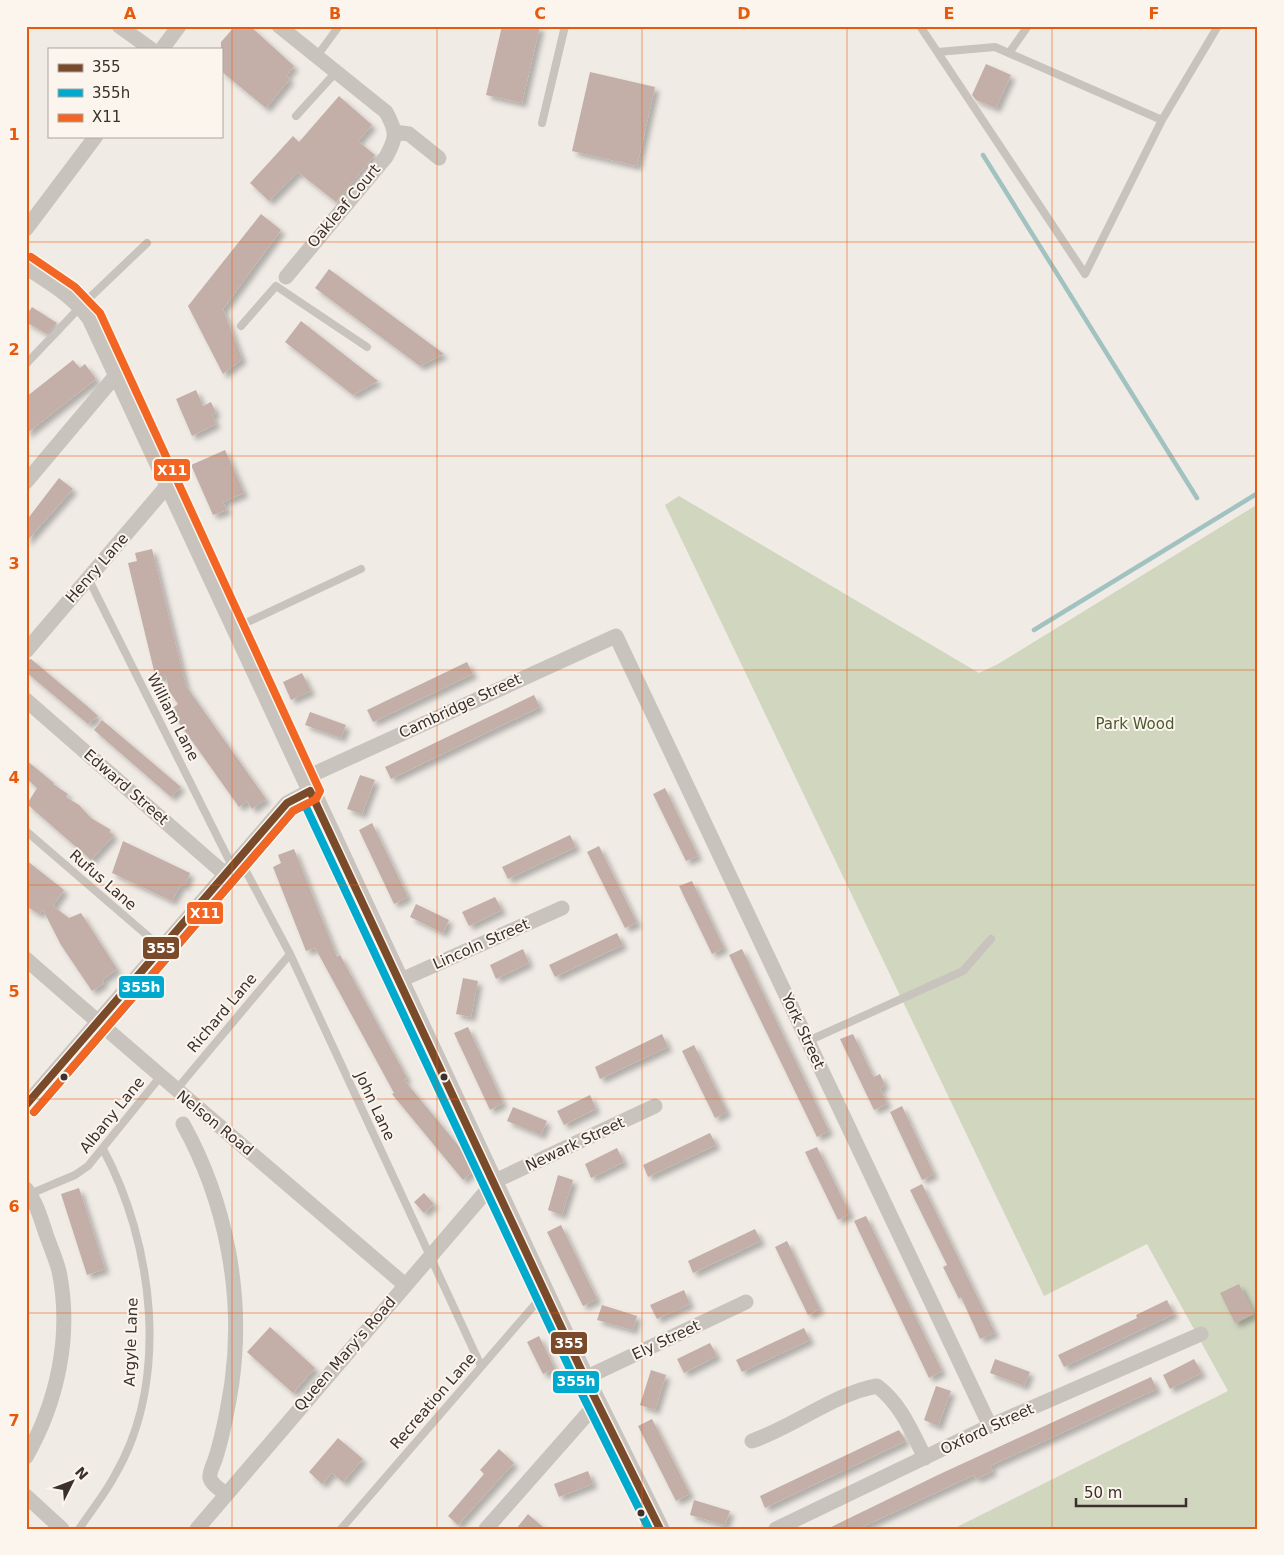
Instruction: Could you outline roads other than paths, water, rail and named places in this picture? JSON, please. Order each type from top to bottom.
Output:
[{"type":"street","points":[[119,26],[150,48]]},
{"type":"street","points":[[163,48],[179,26]]},
{"type":"street","points":[[280,26],[386,112],[395,132],[409,134],[439,158]]},
{"type":"street","name":"Oakleaf Court","points":[[281,281],[386,157],[393,144],[395,132]]},
{"type":"street","points":[[26,228],[94,138]]},
{"type":"street","points":[[26,265],[69,293],[82,305],[91,318],[495,1181],[596,1402],[660,1529]]},
{"type":"street","points":[[26,482],[118,374]]},
{"type":"street","name":"Henry Lane","points":[[26,651],[168,485]]},
{"type":"street","name":"Cambridge Street","points":[[26,1105],[233,868],[287,803],[308,784],[610,637],[616,636]]},
{"type":"street","name":"York Street","points":[[616,636],[990,1426]]},
{"type":"street","name":"Edward Street","points":[[26,700],[233,868]]},
{"type":"street","name":"Lincoln Street","points":[[401,980],[562,908]]},
{"type":"street","name":"Nelson Road","points":[[26,959],[160,1077],[210,1117],[405,1284]]},
{"type":"street","name":"Newark Street","points":[[495,1181],[655,1106]]},
{"type":"street","points":[[183,1124],[205,1167],[217,1200],[234,1285],[236,1328],[233,1373],[221,1438],[210,1476],[212,1482],[226,1494]]},
{"type":"street","name":"Queen Mary's Road","points":[[197,1529],[495,1181]]},
{"type":"street","points":[[26,1456],[44,1421],[54,1390],[62,1350],[64,1321],[58,1270],[28,1191]]},
{"type":"street","name":"Ely Street","points":[[585,1378],[746,1302]]},
{"type":"street","name":"Oxford Street","points":[[776,1529],[990,1426],[1201,1334]]},
{"type":"street","points":[[752,1441],[776,1433],[844,1398],[876,1386],[886,1394],[902,1414],[925,1458]]},
{"type":"street","points":[[486,1529],[596,1402]]},
{"type":"street","points":[[26,1496],[62,1529]]},
{"type":"lane","points":[[318,56],[339,26]]},
{"type":"lane","points":[[542,123],[564,26]]},
{"type":"lane","points":[[920,26],[1085,274],[1162,120],[1218,26]]},
{"type":"lane","points":[[1009,53],[1028,26]]},
{"type":"lane","points":[[938,52],[995,46],[1162,120]]},
{"type":"lane","points":[[296,116],[337,71]]},
{"type":"lane","points":[[26,364],[82,305],[147,243]]},
{"type":"lane","points":[[241,326],[281,281],[367,347]]},
{"type":"lane","points":[[235,628],[361,568]]},
{"type":"lane","name":"William Lane","points":[[88,578],[233,868]]},
{"type":"lane","name":"Rufus Lane","points":[[26,831],[162,949]]},
{"type":"lane","name":"John Lane","points":[[233,868],[290,954],[481,1366]]},
{"type":"lane","points":[[808,1041],[963,971],[991,939]]},
{"type":"lane","name":"Richard Lane","points":[[176,1090],[290,954]]},
{"type":"lane","name":"Albany Lane","points":[[28,1191],[76,1175],[88,1166],[160,1077]]},
{"type":"lane","name":"Argyle Lane","points":[[79,1529],[116,1474],[128,1447],[139,1410],[147,1365],[148,1321],[142,1258],[126,1198],[103,1149]]},
{"type":"lane","name":"Recreation Lane","points":[[341,1529],[546,1292]]},
{"type":"waterway","points":[[983,155],[1197,498]]},
{"type":"waterway","points":[[1034,630],[1258,493]]},
{"type":"park label","name":"Park Wood","points":[[1135,724]]}]
